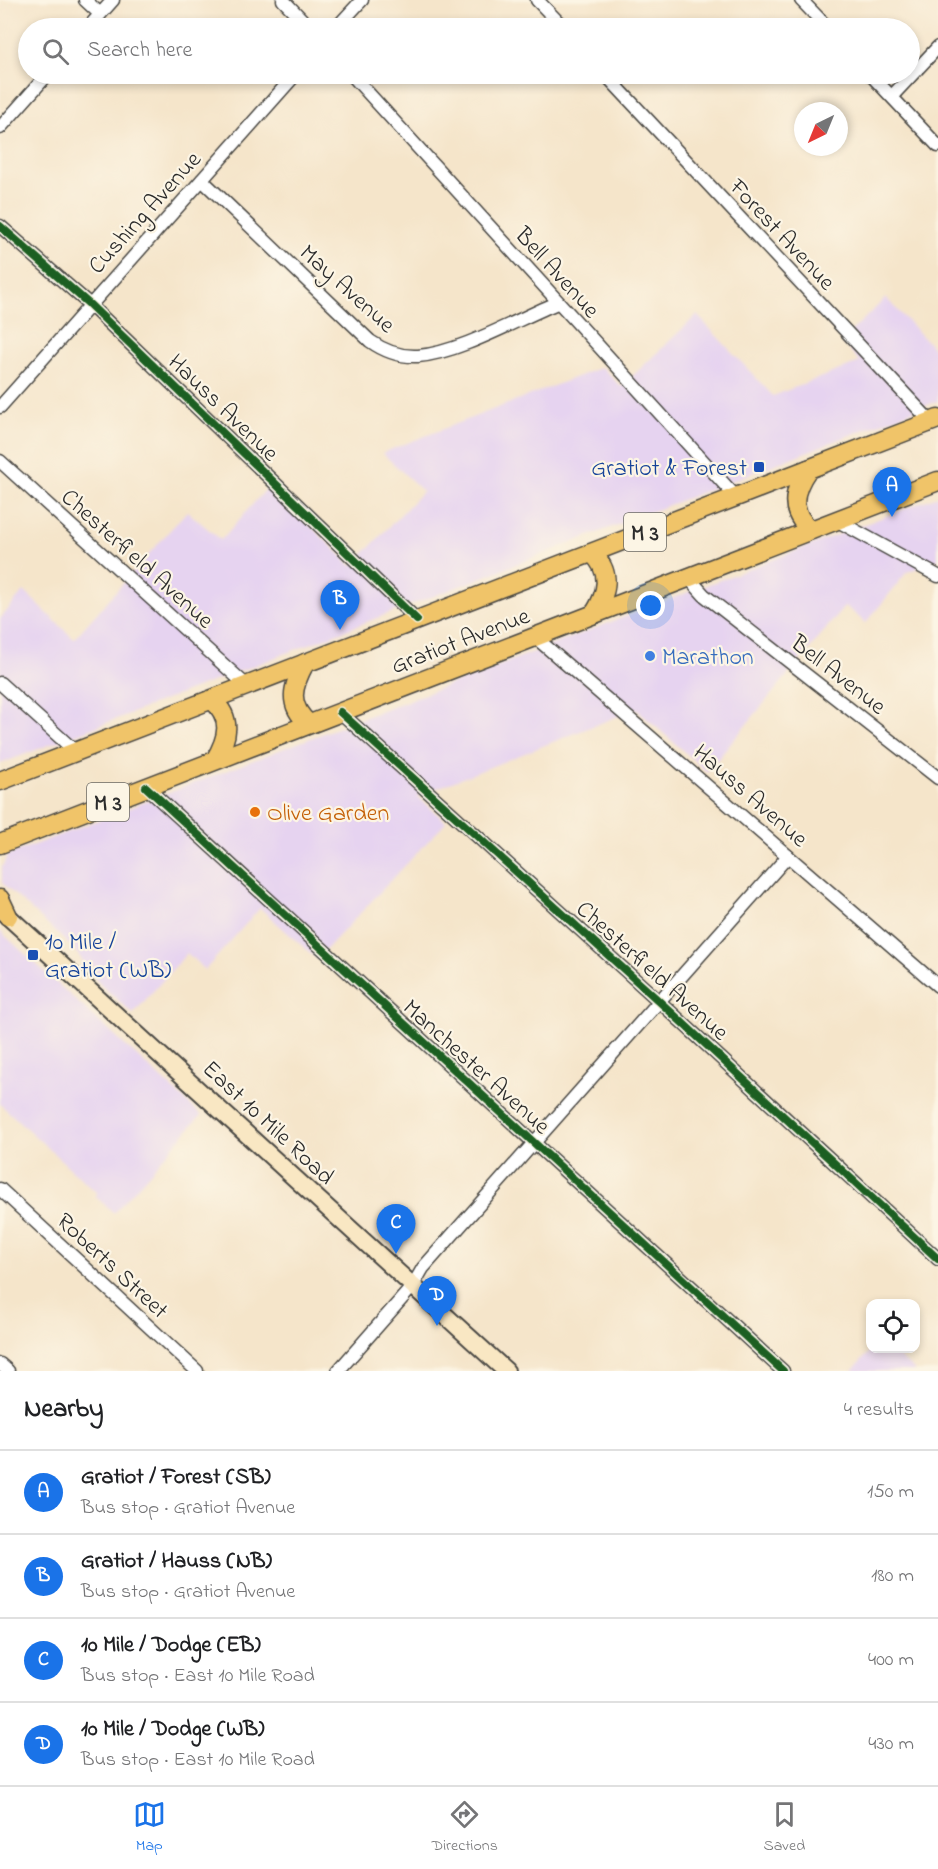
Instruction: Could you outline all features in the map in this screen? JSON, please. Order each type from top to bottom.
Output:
[{"type":"main road","name":"Gratiot Avenue","points":[[0,781],[934,420]]},
{"type":"main road","points":[[808,469],[796,490],[794,505],[799,519],[811,530]]},
{"type":"main road","name":"Gratiot Avenue","points":[[0,844],[938,482]]},
{"type":"main road","points":[[592,553],[603,566],[607,579],[604,595],[594,614]]},
{"type":"main road","points":[[305,663],[294,687],[293,703],[301,717],[309,724]]},
{"type":"main road","points":[[212,700],[223,711],[227,726],[225,740],[215,760]]},
{"type":"main road","points":[[0,899],[4,913]]},
{"type":"main road","name":"East 10 Mile Road","points":[[4,913],[506,1371]]},
{"type":"street","points":[[85,0],[100,14]]},
{"type":"street","points":[[97,18],[113,0]]},
{"type":"street","points":[[283,0],[300,18]]},
{"type":"street","points":[[345,18],[362,0]]},
{"type":"street","points":[[537,0],[554,18]]},
{"type":"street","points":[[801,0],[818,18]]},
{"type":"street","points":[[920,66],[938,47]]},
{"type":"street","points":[[0,128],[39,84]]},
{"type":"street","name":"Cushing Avenue","points":[[0,407],[89,304],[287,84]]},
{"type":"street","name":"Bell Avenue","points":[[360,84],[736,497]]},
{"type":"street","name":"Forest Avenue","points":[[615,84],[934,420]]},
{"type":"street","points":[[880,84],[938,146]]},
{"type":"street","points":[[892,96],[903,84]]},
{"type":"street","name":"May Avenue","points":[[202,180],[370,341],[383,350],[417,356],[447,350],[557,303]]},
{"type":"street","name":"Hauss Avenue","points":[[0,226],[89,304],[417,620]]},
{"type":"street","name":"Chesterfield Avenue","points":[[0,461],[247,686]]},
{"type":"street","points":[[837,520],[938,576]]},
{"type":"street","name":"Bell Avenue","points":[[688,577],[704,595],[938,778]]},
{"type":"street","name":"Hauss Avenue","points":[[535,637],[938,986]]},
{"type":"street","points":[[0,683],[76,752]]},
{"type":"street","name":"Chesterfield Avenue","points":[[340,712],[660,1002],[938,1259]]},
{"type":"street","name":"Manchester Avenue","points":[[146,788],[783,1371]]},
{"type":"street","points":[[338,1371],[412,1287],[423,1268],[788,856]]},
{"type":"street","name":"Roberts Street","points":[[0,1189],[197,1371]]},
{"type":"street","points":[[0,1364],[8,1371]]},
{"type":"shaded area","points":[[886,298],[938,353],[938,401],[0,764],[0,619],[24,591],[74,639],[187,511],[221,540],[269,486],[352,566],[423,491],[382,453],[602,367],[621,387],[697,315],[773,396],[860,362],[841,341]]},
{"type":"shaded area","points":[[938,496],[938,560],[907,572],[866,623],[845,606],[707,772],[636,709],[417,796],[446,822],[317,959],[260,908],[205,970],[187,953],[133,1014],[98,982],[74,949],[2,883],[2,867],[8,855]]},
{"type":"shaded area","points":[[0,931],[201,1115],[114,1213],[95,1196],[97,1193],[0,1104]]},
{"type":"shaded area","points":[[868,1353],[895,1353],[915,1371],[852,1371]]},
{"type":"cycle path","points":[[0,226],[89,304],[417,620]]},
{"type":"cycle path","points":[[340,712],[660,1002],[938,1259]]},
{"type":"cycle path","points":[[146,787],[783,1371]]},
{"type":"place","name":"Gratiot & Forest","points":[[759,467]]},
{"type":"place","name":"Gratiot / Forest (SB)","points":[[892,517]]},
{"type":"place","name":"Gratiot / Hauss (NB)","points":[[340,630]]},
{"type":"place","name":"Marathon","points":[[650,656]]},
{"type":"place","name":"Olive Garden","points":[[255,812]]},
{"type":"place","name":"10 Mile / Gratiot (WB)","points":[[33,955]]},
{"type":"place","name":"10 Mile / Dodge (EB)","points":[[396,1254]]},
{"type":"place","name":"10 Mile / Dodge (WB)","points":[[437,1326]]}]
